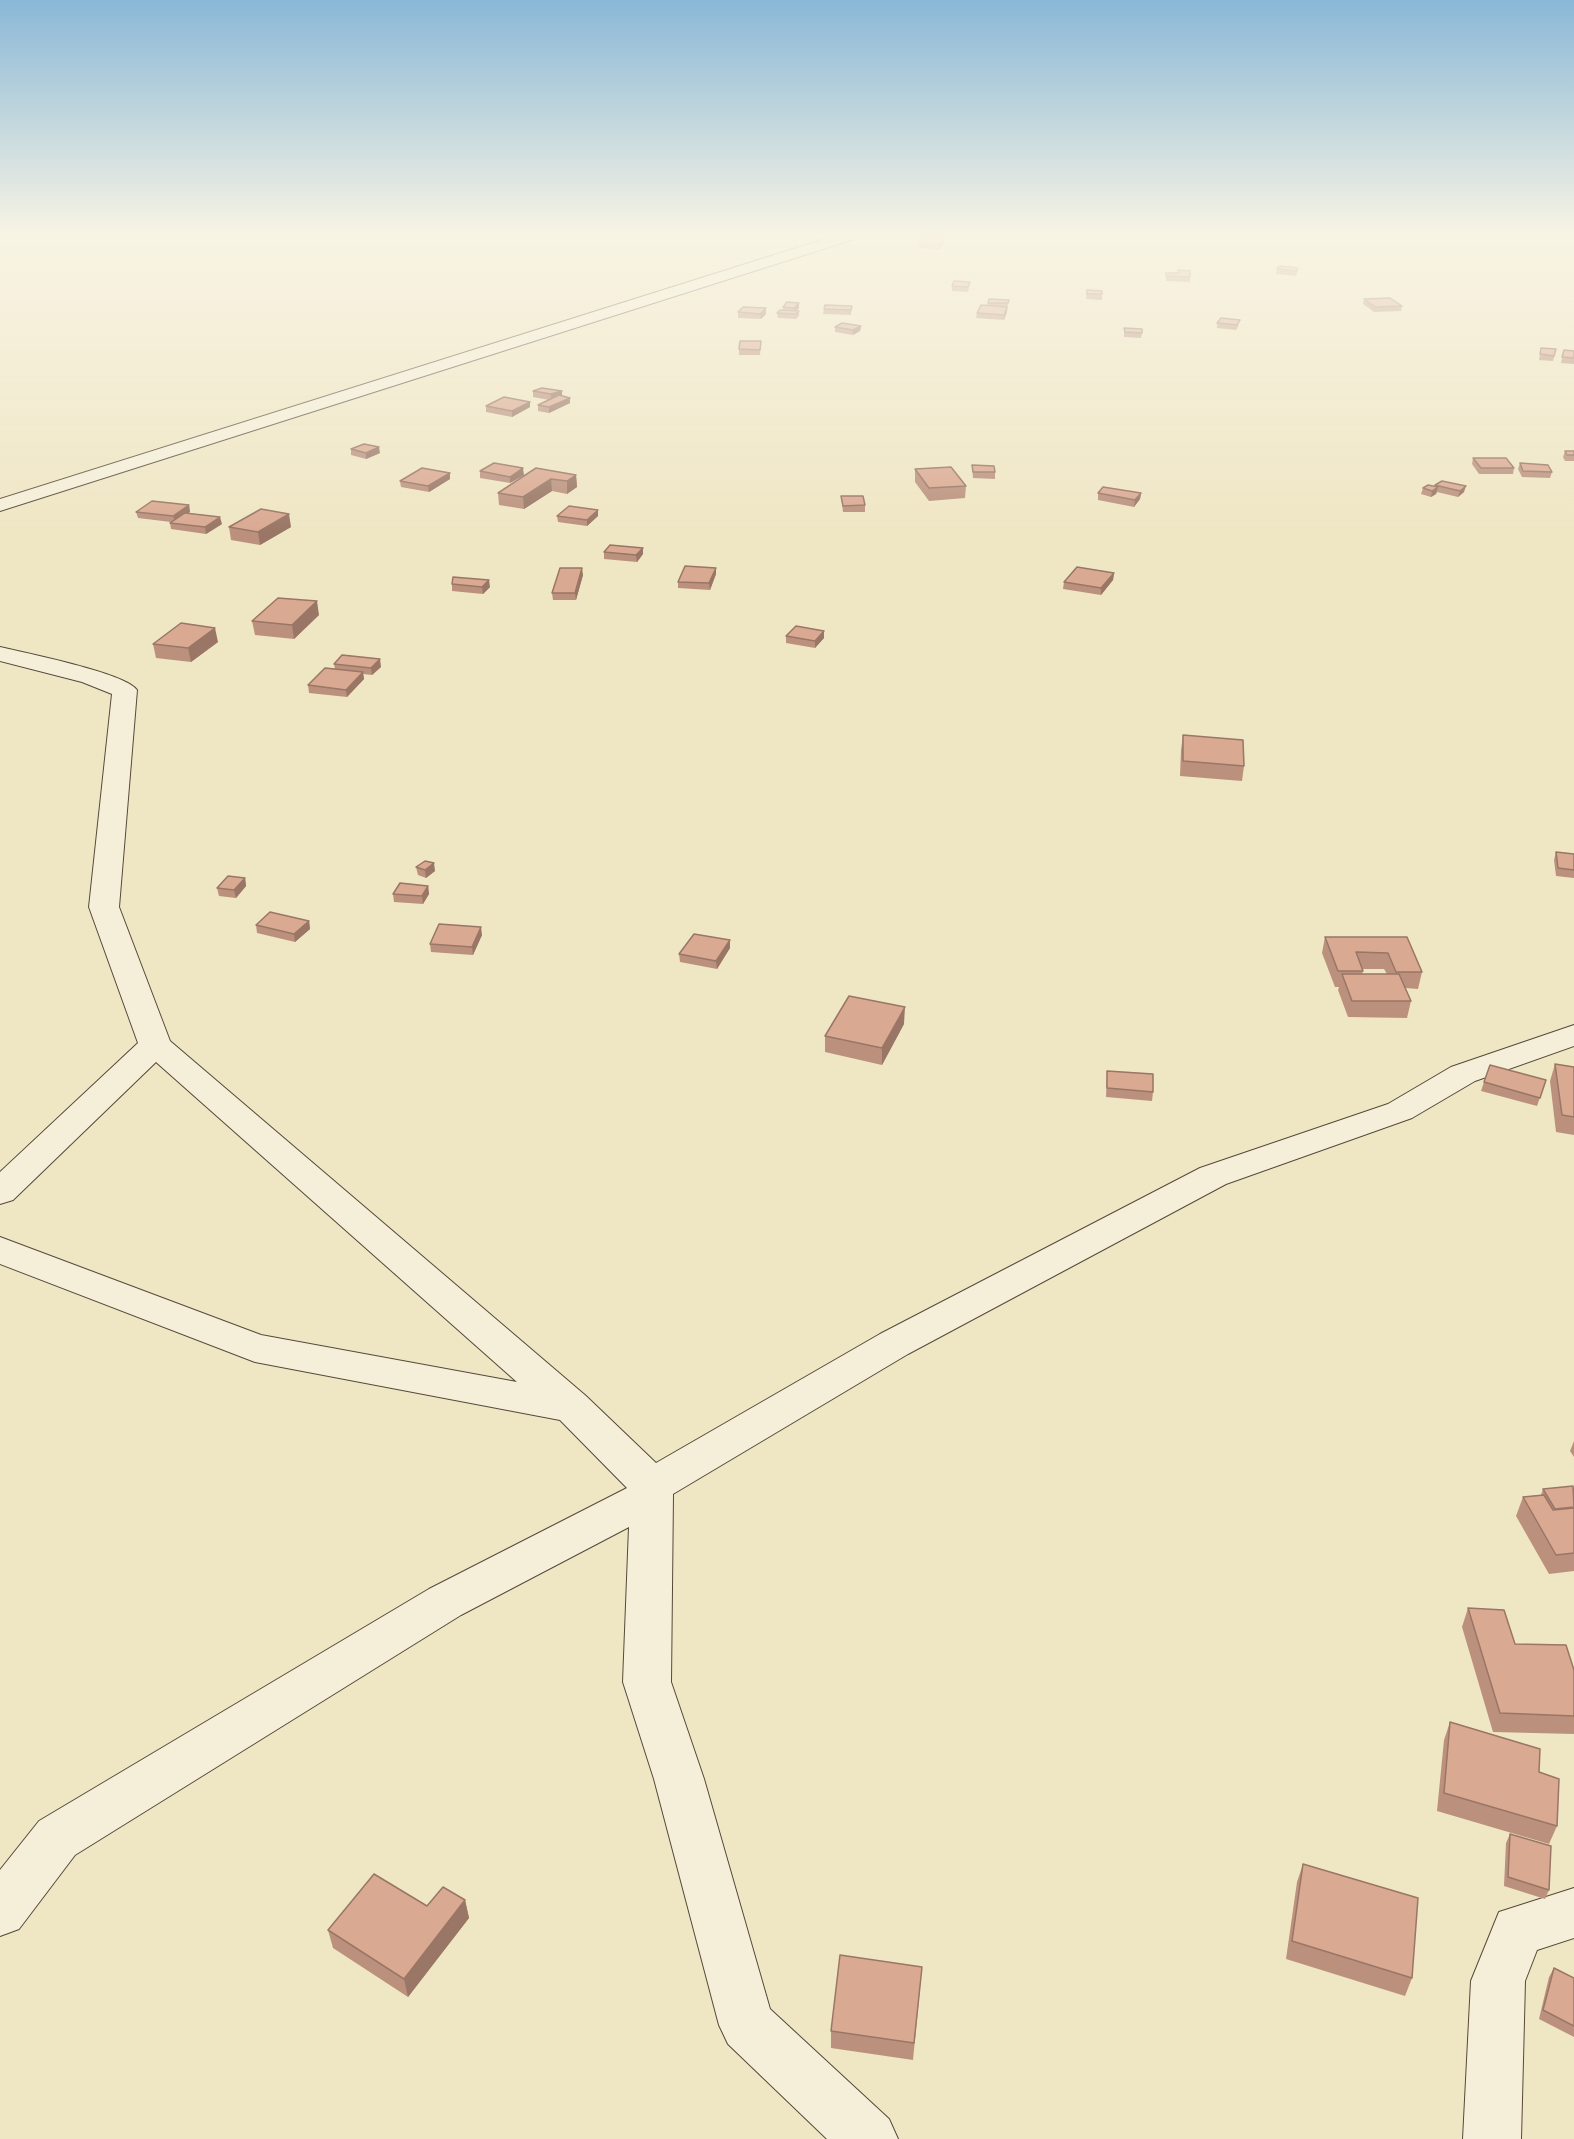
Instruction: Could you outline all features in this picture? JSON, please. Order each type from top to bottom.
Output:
[{"type":"street","points":[[0,505],[544,333]]},
{"type":"street","points":[[0,654],[90,677],[125,690],[104,907],[155,1046],[572,1407],[652,1490],[647,1682],[679,1779],[747,2025],[869,2139]]},
{"type":"street","points":[[0,1911],[57,1838],[445,1602],[652,1490],[894,1344],[1213,1176],[1400,1111],[1463,1074],[1574,1035]]},
{"type":"street","points":[[0,1192],[155,1046]]},
{"type":"street","points":[[0,1250],[255,1348],[572,1407]]},
{"type":"street","points":[[1492,2139],[1498,1981],[1518,1930],[1574,1913]]},
{"type":"building","points":[[740,341],[761,341],[760,350],[739,349]]},
{"type":"building","points":[[1541,348],[1556,349],[1554,356],[1540,354]]},
{"type":"building","points":[[1564,350],[1574,351],[1574,358],[1562,357]]},
{"type":"building","points":[[542,388],[562,391],[551,394],[533,391]]},
{"type":"building","points":[[559,395],[570,398],[549,407],[538,405]]},
{"type":"building","points":[[504,397],[530,402],[512,411],[486,406]]},
{"type":"building","points":[[364,444],[379,447],[366,453],[351,449]]},
{"type":"building","points":[[1565,451],[1574,451],[1574,455],[1567,455]]},
{"type":"building","points":[[1473,458],[1506,458],[1514,468],[1481,468]]},
{"type":"building","points":[[494,463],[523,468],[510,477],[480,471]]},
{"type":"building","points":[[1520,463],[1548,465],[1552,472],[1523,471]]},
{"type":"building","points":[[972,465],[994,466],[995,472],[973,472]]},
{"type":"building","points":[[951,467],[966,486],[929,488],[915,469]]},
{"type":"building","points":[[422,468],[450,473],[428,486],[400,481]]},
{"type":"building","points":[[536,468],[576,475],[567,481],[551,479],[523,497],[498,493]]},
{"type":"building","points":[[1442,481],[1466,486],[1460,491],[1435,485]]},
{"type":"building","points":[[1428,485],[1438,487],[1432,491],[1423,488]]},
{"type":"building","points":[[1103,487],[1141,493],[1135,500],[1098,493]]},
{"type":"building","points":[[841,496],[863,496],[865,505],[843,506]]},
{"type":"building","points":[[152,501],[189,505],[173,516],[136,512]]},
{"type":"building","points":[[569,506],[598,510],[587,520],[557,516]]},
{"type":"building","points":[[261,509],[289,514],[258,532],[229,527]]},
{"type":"building","points":[[185,513],[220,517],[205,527],[170,523]]},
{"type":"building","points":[[610,545],[643,548],[636,555],[604,552]]},
{"type":"building","points":[[685,566],[716,568],[709,583],[678,582]]},
{"type":"building","points":[[1077,567],[1114,573],[1101,588],[1064,582]]},
{"type":"building","points":[[560,568],[582,568],[575,593],[552,593]]},
{"type":"building","points":[[453,577],[489,580],[482,587],[452,584]]},
{"type":"building","points":[[278,598],[317,601],[292,625],[252,621]]},
{"type":"building","points":[[181,623],[215,628],[188,648],[153,644]]},
{"type":"building","points":[[796,626],[824,631],[815,641],[786,636]]},
{"type":"building","points":[[342,655],[380,659],[371,668],[334,664]]},
{"type":"building","points":[[325,668],[363,672],[346,690],[308,685]]},
{"type":"building","points":[[1183,735],[1243,740],[1244,766],[1183,761]]},
{"type":"building","points":[[1556,852],[1574,854],[1574,870],[1558,868]]},
{"type":"building","points":[[425,861],[434,863],[425,870],[416,867]]},
{"type":"building","points":[[228,876],[245,878],[234,890],[217,888]]},
{"type":"building","points":[[400,883],[428,886],[422,896],[393,894]]},
{"type":"building","points":[[270,912],[309,921],[294,934],[256,925]]},
{"type":"building","points":[[439,924],[481,927],[472,947],[430,944]]},
{"type":"building","points":[[694,934],[730,940],[716,961],[679,954]]},
{"type":"building","points":[[1325,937],[1407,937],[1422,972],[1396,972],[1388,953],[1356,952],[1363,971],[1338,971]]},
{"type":"building","points":[[1342,974],[1399,974],[1411,1001],[1352,1001]]},
{"type":"building","points":[[849,996],[905,1007],[882,1048],[825,1036]]},
{"type":"building","points":[[1555,1064],[1574,1067],[1574,1117],[1562,1115]]},
{"type":"building","points":[[1490,1065],[1546,1080],[1540,1098],[1484,1082]]},
{"type":"building","points":[[1107,1071],[1153,1074],[1153,1092],[1107,1088]]},
{"type":"building","points":[[1573,1486],[1574,1507],[1555,1509],[1543,1489]]},
{"type":"building","points":[[1544,1495],[1553,1510],[1574,1508],[1574,1553],[1556,1555],[1523,1497]]},
{"type":"building","points":[[1468,1608],[1504,1610],[1515,1644],[1566,1645],[1574,1670],[1574,1716],[1500,1713]]},
{"type":"building","points":[[1450,1722],[1540,1749],[1539,1772],[1559,1779],[1557,1826],[1444,1793]]},
{"type":"building","points":[[1510,1834],[1551,1846],[1549,1890],[1508,1877]]},
{"type":"building","points":[[1303,1864],[1418,1898],[1412,1978],[1292,1941]]},
{"type":"building","points":[[374,1874],[427,1906],[443,1887],[465,1900],[404,1979],[328,1930]]},
{"type":"building","points":[[840,1955],[922,1967],[914,2043],[831,2031]]},
{"type":"building","points":[[1554,1968],[1574,1978],[1574,2026],[1543,2010]]}]
